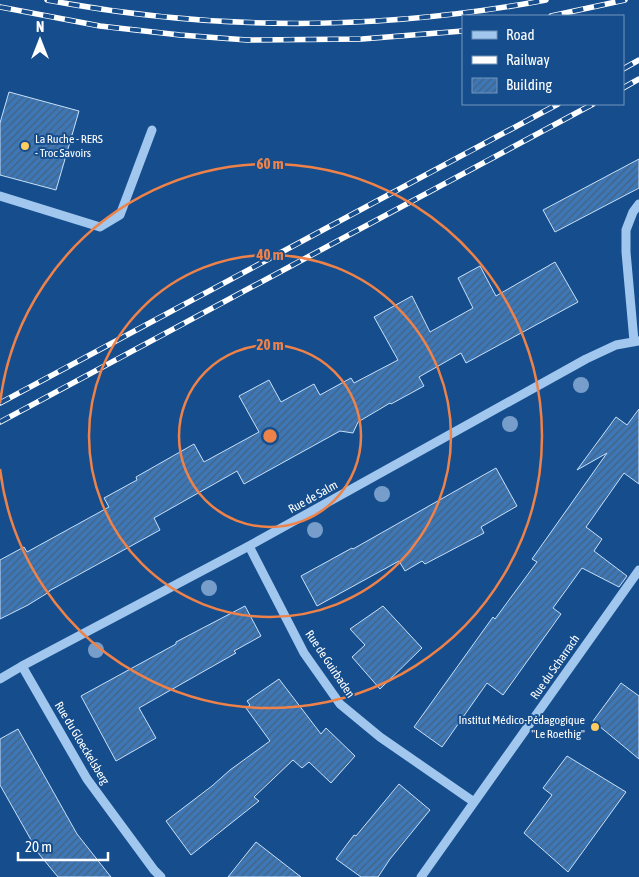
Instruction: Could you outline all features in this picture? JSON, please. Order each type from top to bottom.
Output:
[{"type":"street","points":[[0,196],[100,227],[120,214],[152,130]]},
{"type":"street","points":[[637,341],[626,252],[626,230],[639,204]]},
{"type":"street","name":"Rue de Salm","points":[[0,679],[249,546],[586,360],[616,345],[637,341]]},
{"type":"street","name":"Rue de Guirbaden","points":[[249,546],[304,653],[340,704],[380,737],[474,802]]},
{"type":"street","name":"Rue du Scharrach","points":[[422,877],[639,570]]},
{"type":"street","name":"Rue du Gloeckelsberg","points":[[22,666],[87,779],[161,877]]},
{"type":"building","points":[[9,92],[79,111],[56,190],[0,175],[0,123]]},
{"type":"building","points":[[639,159],[639,188],[555,232],[543,210]]},
{"type":"building","points":[[555,262],[578,302],[466,363],[461,353],[419,377],[424,386],[358,422],[353,433],[340,431],[244,484],[237,471],[154,518],[160,530],[0,619],[0,560],[24,547],[27,552],[109,507],[104,498],[137,480],[136,477],[194,444],[204,462],[259,432],[239,396],[269,380],[281,402],[314,384],[320,395],[351,378],[354,383],[398,360],[374,317],[412,296],[430,332],[473,308],[458,278],[480,266],[496,296]]},
{"type":"building","points":[[639,409],[639,484],[624,473],[586,527],[602,539],[594,551],[627,576],[619,587],[582,568],[553,608],[561,614],[503,695],[487,683],[442,747],[414,727],[493,617],[495,619],[537,562],[532,559],[607,453],[577,470],[616,417],[627,425]]},
{"type":"building","points":[[496,468],[517,506],[481,527],[484,533],[425,564],[422,561],[405,571],[399,561],[317,606],[301,576],[353,549]]},
{"type":"building","points":[[245,606],[261,636],[234,651],[236,653],[139,708],[156,738],[116,761],[81,696],[176,644],[176,642]]},
{"type":"building","points":[[383,606],[422,648],[380,689],[352,657],[365,645],[350,629]]},
{"type":"building","points":[[279,679],[321,734],[326,728],[355,756],[331,783],[309,762],[302,768],[293,760],[254,797],[259,801],[191,855],[166,821],[270,741],[246,708],[250,705],[247,701]]},
{"type":"building","points":[[621,683],[639,696],[639,759],[593,721]]},
{"type":"building","points":[[18,729],[77,834],[111,877],[58,877],[39,854],[0,785],[0,739]]},
{"type":"building","points":[[567,756],[626,792],[568,872],[524,833],[552,795],[543,788]]},
{"type":"building","points":[[399,784],[430,810],[390,859],[378,877],[361,877],[336,859],[354,835],[356,836]]},
{"type":"building","points":[[256,842],[301,877],[228,877]]},
{"type":"railway","points":[[47,0],[171,17],[234,22],[296,23],[359,22],[422,17],[546,0]]},
{"type":"railway","points":[[556,15],[625,0]]},
{"type":"railway","points":[[0,7],[100,26],[247,40],[362,39],[462,31]]},
{"type":"railway","points":[[624,68],[639,60]]},
{"type":"railway","points":[[624,87],[639,79]]},
{"type":"railway","points":[[0,403],[556,105]]},
{"type":"railway","points":[[0,422],[591,105]]},
{"type":"place","name":"La Ruche - RERS - Troc Savoirs","points":[[25,146]]},
{"type":"place","name":"Institut Médico-Pédagogique \"Le Roethig\"","points":[[595,727]]}]
